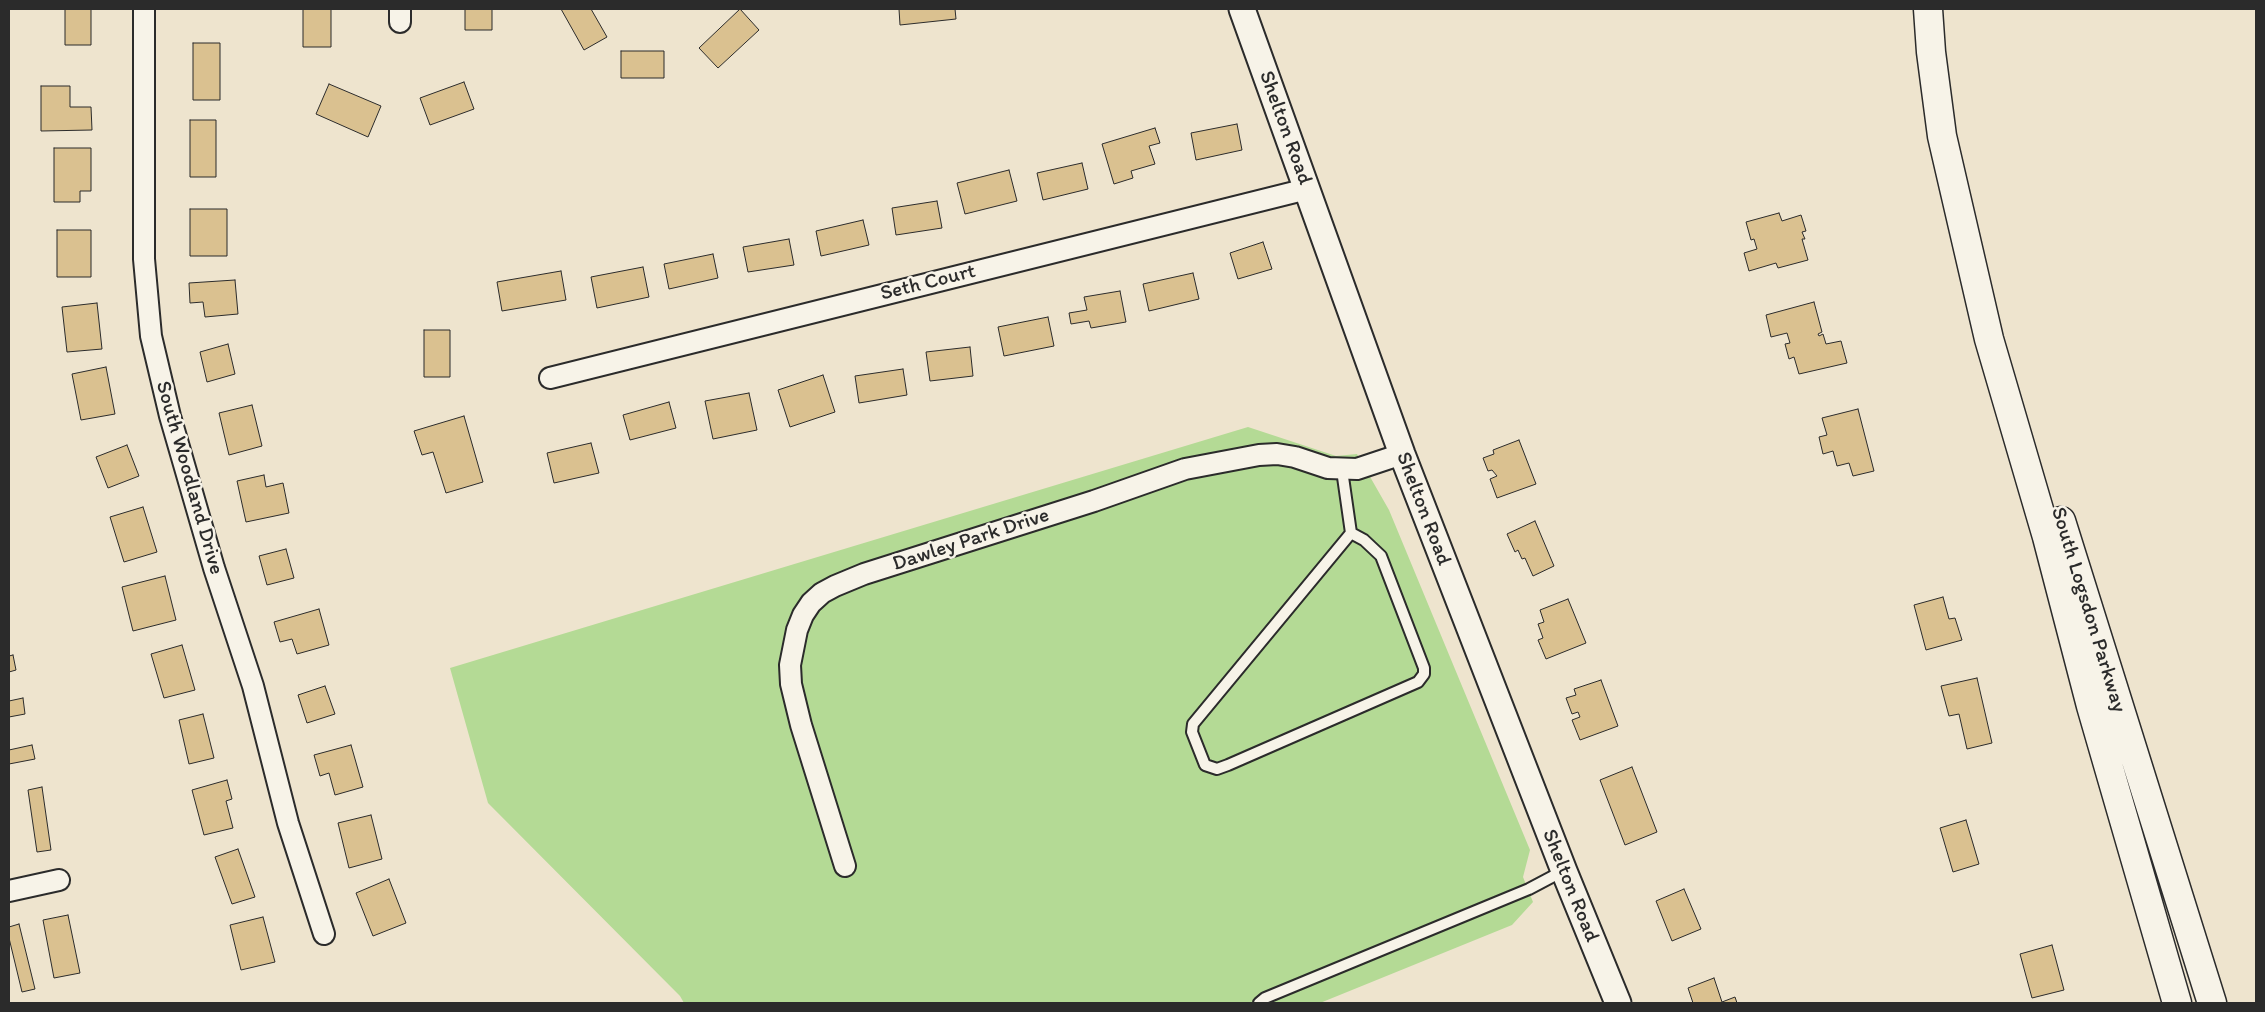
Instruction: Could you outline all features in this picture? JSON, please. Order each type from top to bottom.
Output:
[{"type":"main road","name":"South Logsdon Parkway","points":[[1928,9],[1930,52],[1942,136],[1990,339],[2047,537],[2091,706],[2177,1003]]},
{"type":"main road","name":"South Logsdon Parkway","points":[[1961,218],[2004,334],[2212,1003]]},
{"type":"street","name":"South Woodland Drive","points":[[144,9],[144,259],[151,336],[170,416],[214,568],[253,686],[288,823],[324,934]]},
{"type":"street","name":"Shelton Road","points":[[1242,9],[1340,275],[1402,454],[1564,871],[1618,1003]]},
{"type":"street","name":"Seth Court","points":[[550,378],[1307,189]]},
{"type":"street","name":"Dawley Park Drive","points":[[844,866],[801,725],[791,684],[790,665],[797,630],[803,615],[811,603],[822,594],[835,586],[864,574],[1094,501],[1185,469],[1259,455],[1277,454],[1342,470],[1371,466],[1402,454]]},
{"type":"street","points":[[9,891],[59,880]]},
{"type":"lane","points":[[1342,470],[1351,533],[1193,724],[1192,732],[1205,765],[1217,768],[1228,765],[1418,682],[1424,674],[1424,668],[1381,556],[1364,540],[1351,533]]},
{"type":"lane","points":[[1259,1003],[1265,998],[1529,889],[1564,871]]},
{"type":"green space","points":[[1248,427],[1336,456],[1357,454],[1389,510],[1530,850],[1523,877],[1533,902],[1512,925],[1320,1003],[684,1003],[680,996],[488,803],[450,668]]},
{"type":"building","points":[[65,9],[91,9],[91,45],[65,45]]},
{"type":"building","points":[[303,9],[331,9],[331,47],[303,47]]},
{"type":"building","points":[[465,9],[492,9],[492,30],[465,30]]},
{"type":"building","points":[[561,9],[591,9],[607,37],[584,50]]},
{"type":"building","points":[[740,9],[759,30],[718,68],[699,48]]},
{"type":"building","points":[[899,9],[955,9],[956,19],[900,25]]},
{"type":"building","points":[[193,43],[220,43],[220,100],[193,100]]},
{"type":"building","points":[[621,51],[664,51],[664,78],[621,78]]},
{"type":"building","points":[[464,82],[474,109],[430,125],[420,98]]},
{"type":"building","points":[[329,84],[381,106],[368,137],[316,114]]},
{"type":"building","points":[[41,86],[70,86],[70,107],[91,107],[92,130],[41,131]]},
{"type":"building","points":[[190,120],[216,120],[216,177],[190,177]]},
{"type":"building","points":[[1237,124],[1242,150],[1196,160],[1191,133]]},
{"type":"building","points":[[1155,128],[1160,143],[1149,146],[1155,164],[1131,171],[1133,178],[1114,184],[1102,144]]},
{"type":"building","points":[[54,148],[91,148],[91,191],[80,191],[80,202],[54,202]]},
{"type":"building","points":[[1082,163],[1088,189],[1043,200],[1037,173]]},
{"type":"building","points":[[1009,170],[1017,201],[965,214],[957,183]]},
{"type":"building","points":[[937,201],[942,228],[896,235],[892,208]]},
{"type":"building","points":[[190,209],[227,209],[227,256],[190,256]]},
{"type":"building","points":[[1779,213],[1782,221],[1801,215],[1806,231],[1802,232],[1805,239],[1802,239],[1808,260],[1778,268],[1776,263],[1749,271],[1744,253],[1757,249],[1754,239],[1751,240],[1746,222]]},
{"type":"building","points":[[863,220],[869,245],[821,256],[816,231]]},
{"type":"building","points":[[57,230],[91,230],[91,277],[57,277]]},
{"type":"building","points":[[789,239],[794,265],[748,272],[743,247]]},
{"type":"building","points":[[1263,242],[1272,269],[1238,279],[1230,253]]},
{"type":"building","points":[[713,254],[718,278],[669,289],[664,264]]},
{"type":"building","points":[[643,267],[649,297],[597,308],[591,277]]},
{"type":"building","points":[[561,271],[566,300],[502,311],[497,282]]},
{"type":"building","points":[[1193,273],[1199,299],[1149,311],[1143,284]]},
{"type":"building","points":[[235,280],[238,314],[205,317],[203,302],[190,303],[189,283]]},
{"type":"building","points":[[1120,291],[1126,322],[1091,328],[1089,321],[1071,324],[1069,313],[1087,310],[1084,297]]},
{"type":"building","points":[[1814,302],[1822,332],[1818,334],[1819,336],[1823,334],[1826,344],[1841,341],[1847,363],[1799,374],[1794,357],[1789,359],[1785,344],[1790,343],[1787,333],[1771,337],[1766,315]]},
{"type":"building","points":[[97,303],[102,349],[67,352],[62,307]]},
{"type":"building","points":[[1048,317],[1054,346],[1004,356],[998,327]]},
{"type":"building","points":[[424,330],[450,330],[450,377],[424,377]]},
{"type":"building","points":[[228,344],[235,374],[207,382],[200,352]]},
{"type":"building","points":[[970,347],[973,376],[930,381],[926,352]]},
{"type":"building","points":[[106,367],[115,414],[81,420],[72,374]]},
{"type":"building","points":[[903,369],[907,395],[859,403],[855,376]]},
{"type":"building","points":[[823,375],[835,412],[790,427],[778,390]]},
{"type":"building","points":[[749,393],[757,430],[713,439],[705,401]]},
{"type":"building","points":[[669,402],[676,428],[630,440],[623,415]]},
{"type":"building","points":[[252,405],[262,446],[229,455],[219,413]]},
{"type":"building","points":[[1858,409],[1874,471],[1853,476],[1849,463],[1837,466],[1833,451],[1823,454],[1819,437],[1827,435],[1822,418]]},
{"type":"building","points":[[464,416],[483,482],[446,493],[433,452],[422,455],[414,431]]},
{"type":"building","points":[[1519,440],[1536,484],[1497,498],[1490,479],[1497,476],[1492,470],[1488,471],[1483,458],[1494,454],[1493,450]]},
{"type":"building","points":[[591,443],[599,473],[554,483],[547,453]]},
{"type":"building","points":[[127,445],[139,476],[108,488],[96,457]]},
{"type":"building","points":[[264,475],[266,487],[283,483],[289,513],[246,522],[237,481]]},
{"type":"building","points":[[143,507],[157,552],[124,562],[110,517]]},
{"type":"building","points":[[1535,521],[1554,566],[1533,576],[1525,558],[1522,559],[1518,550],[1515,552],[1507,534]]},
{"type":"building","points":[[286,549],[294,578],[267,585],[259,556]]},
{"type":"building","points":[[165,576],[176,620],[133,631],[122,587]]},
{"type":"building","points":[[1943,597],[1949,619],[1955,618],[1962,640],[1926,650],[1914,605]]},
{"type":"building","points":[[1568,599],[1586,643],[1546,659],[1538,640],[1543,638],[1538,624],[1544,622],[1540,610]]},
{"type":"building","points":[[319,609],[329,645],[297,654],[292,639],[280,642],[274,622]]},
{"type":"building","points":[[182,645],[195,690],[164,698],[151,654]]},
{"type":"building","points":[[13,655],[16,670],[9,672],[9,656]]},
{"type":"building","points":[[1977,678],[1992,743],[1967,749],[1959,714],[1949,716],[1941,686]]},
{"type":"building","points":[[1601,680],[1618,726],[1580,740],[1572,720],[1580,717],[1578,712],[1572,714],[1566,698],[1576,695],[1574,689]]},
{"type":"building","points":[[325,686],[335,714],[307,723],[298,695]]},
{"type":"building","points":[[23,698],[25,714],[9,717],[9,701]]},
{"type":"building","points":[[203,714],[214,758],[189,764],[179,720]]},
{"type":"building","points":[[32,745],[35,759],[9,764],[9,750]]},
{"type":"building","points":[[351,745],[363,787],[335,795],[329,773],[320,776],[314,755]]},
{"type":"building","points":[[1632,767],[1657,832],[1625,845],[1600,780]]},
{"type":"building","points":[[227,780],[232,799],[226,801],[233,828],[204,835],[192,790]]},
{"type":"building","points":[[42,787],[51,850],[37,852],[28,790]]},
{"type":"building","points":[[371,815],[382,859],[349,868],[338,823]]},
{"type":"building","points":[[1966,820],[1979,864],[1953,872],[1940,828]]},
{"type":"building","points":[[238,849],[255,897],[232,904],[215,857]]},
{"type":"building","points":[[389,879],[406,923],[373,936],[356,893]]},
{"type":"building","points":[[1684,889],[1701,929],[1672,941],[1656,901]]},
{"type":"building","points":[[68,915],[80,973],[54,978],[43,920]]},
{"type":"building","points":[[263,917],[275,962],[241,970],[230,925]]},
{"type":"building","points":[[19,924],[35,989],[22,992],[9,938],[9,927]]},
{"type":"building","points":[[2052,945],[2064,990],[2032,998],[2020,954]]},
{"type":"building","points":[[1714,978],[1722,1002],[1735,997],[1737,1003],[1693,1003],[1688,988]]}]
